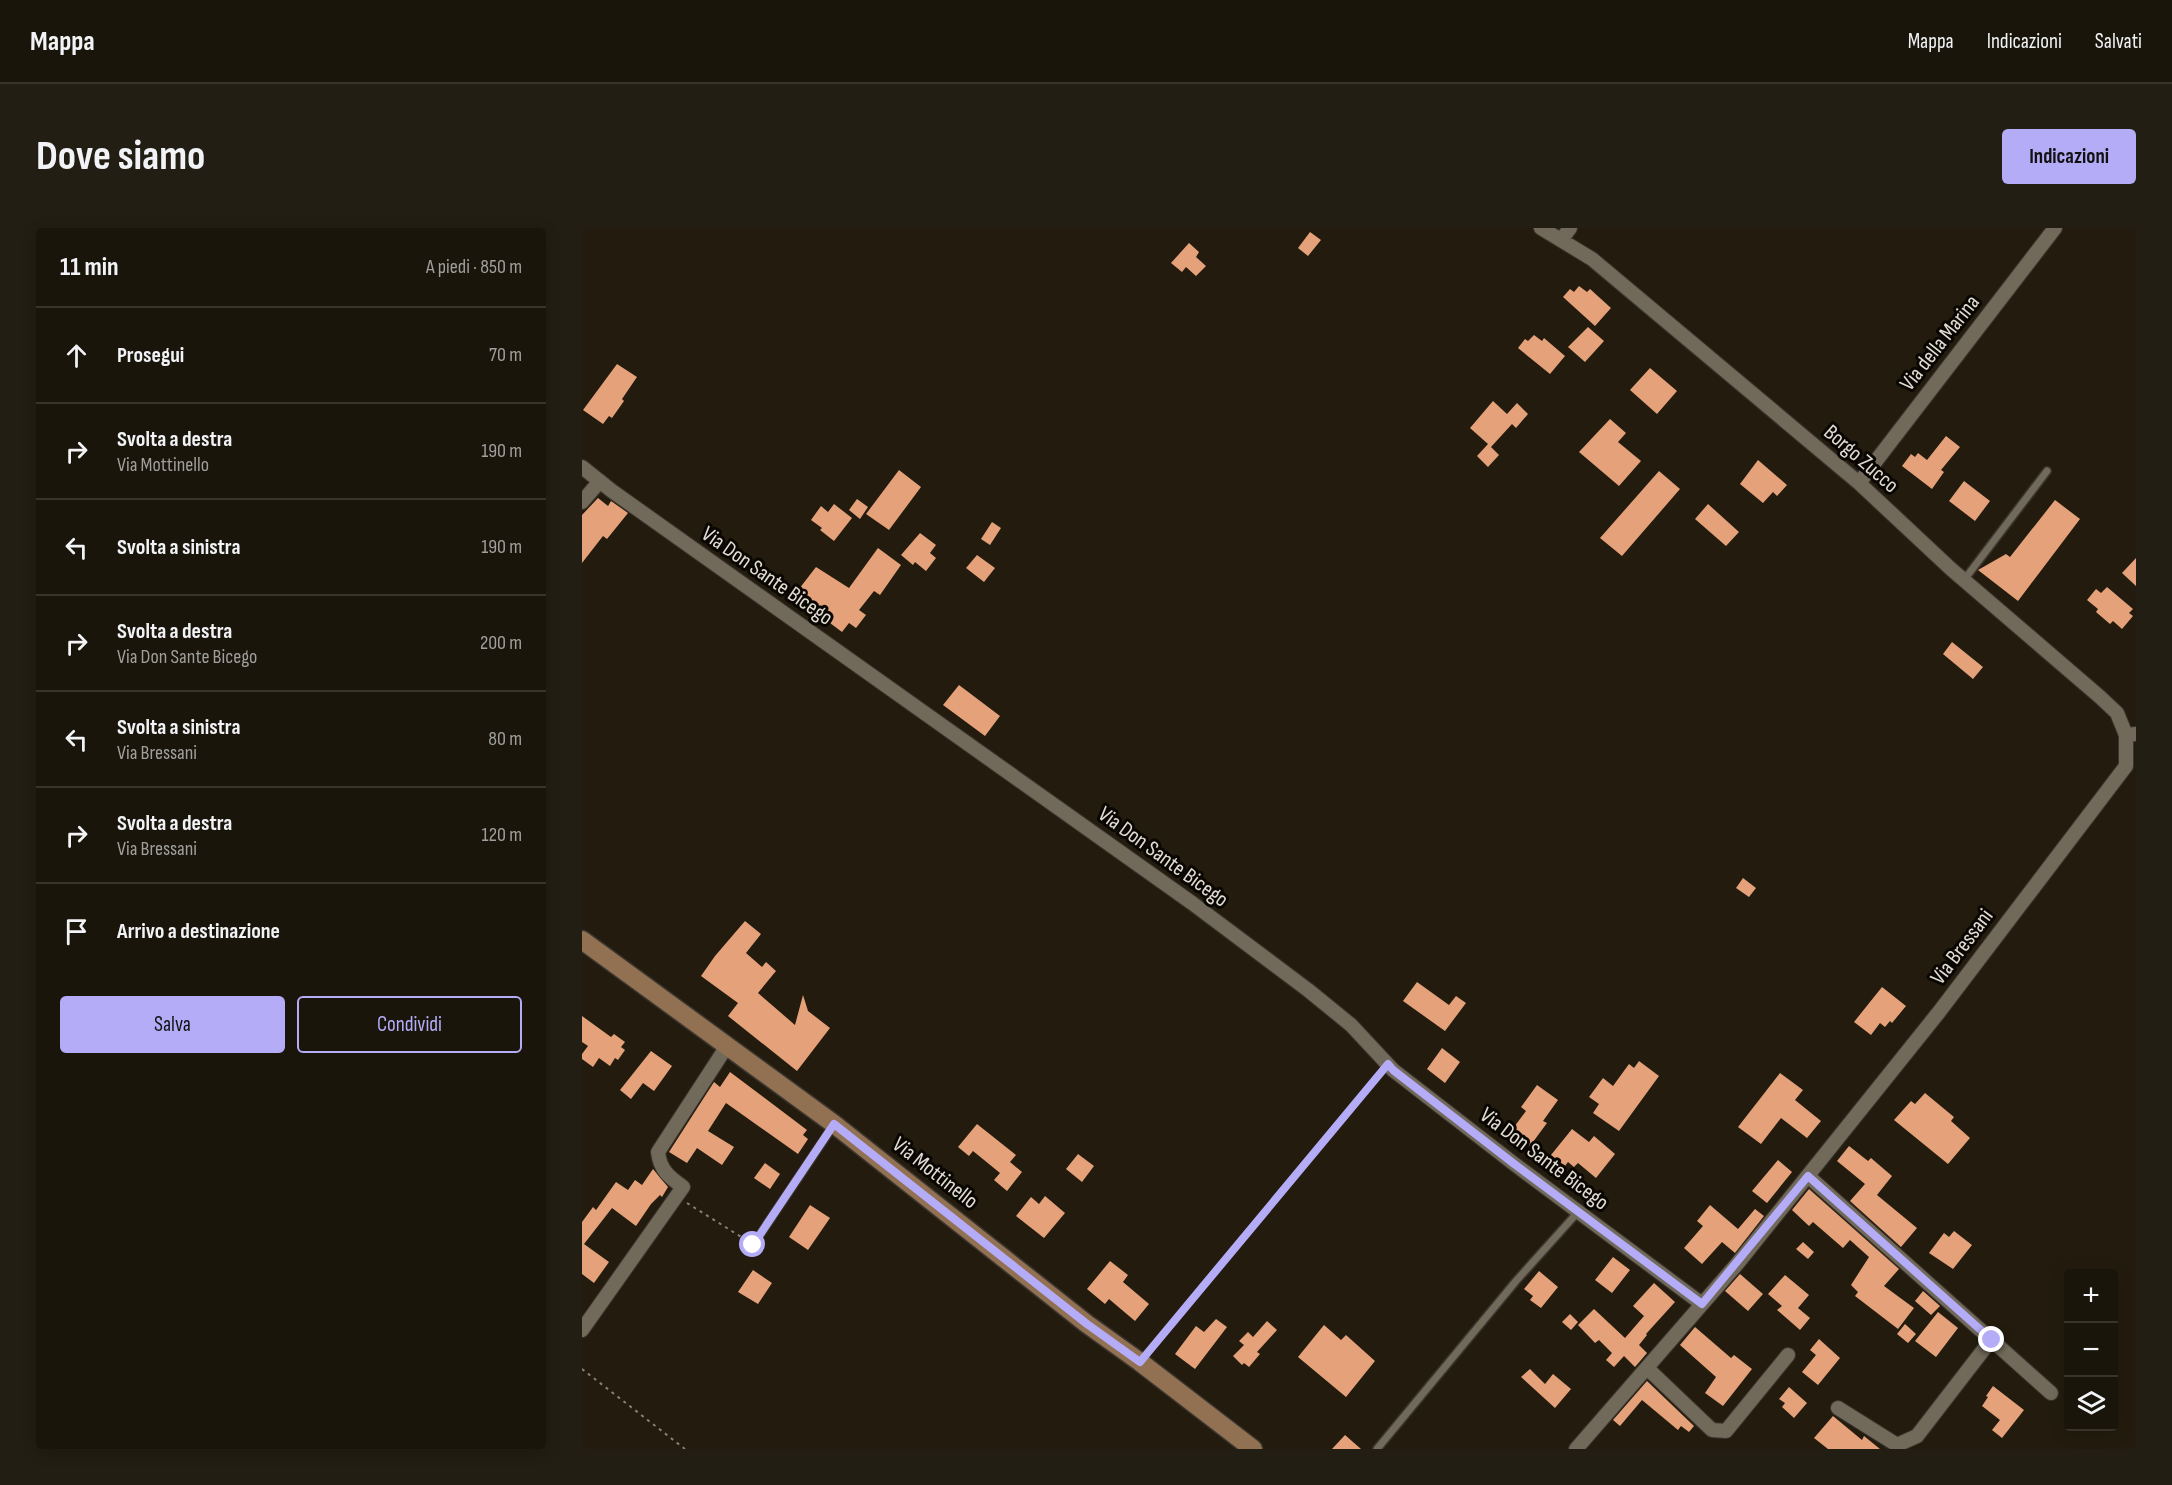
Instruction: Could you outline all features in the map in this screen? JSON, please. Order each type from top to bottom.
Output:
[{"type":"street","name":"Borgo Zucco","points":[[1541,228],[1592,259],[1858,483],[1964,580],[2100,697],[2117,713],[2131,734]]},
{"type":"street","points":[[1561,240],[1570,228]]},
{"type":"street","name":"Via della Marina","points":[[1858,483],[2055,228]]},
{"type":"street","name":"Via Don Sante Bicego","points":[[582,467],[1192,903],[1351,1025],[1402,1077],[1702,1304]]},
{"type":"street","points":[[582,502],[600,481]]},
{"type":"street","name":"Via Bressani","points":[[1576,1449],[1702,1304],[1939,1012],[2126,766],[2131,734]]},
{"type":"street","name":"Via Mottinello","points":[[582,940],[834,1124],[1087,1324],[1253,1449]]},
{"type":"street","points":[[582,1330],[683,1187],[665,1174],[659,1162],[658,1152],[726,1046]]},
{"type":"street","points":[[1808,1176],[2051,1393]]},
{"type":"street","points":[[1838,1408],[1897,1445],[1917,1436],[1992,1340]]},
{"type":"street","points":[[1647,1368],[1712,1430],[1726,1431],[1788,1354]]},
{"type":"lane","points":[[1964,580],[2047,471]]},
{"type":"lane","points":[[753,1245],[834,1124]]},
{"type":"lane","points":[[1377,1449],[1516,1281],[1578,1212]]},
{"type":"path","points":[[1140,1362],[1388,1064]]},
{"type":"path","points":[[677,1196],[753,1245]]},
{"type":"path","points":[[582,1369],[685,1449]]},
{"type":"building","points":[[1310,232],[1321,240],[1308,256],[1298,248]]},
{"type":"building","points":[[1189,243],[1199,252],[1196,257],[1206,266],[1196,276],[1186,267],[1182,272],[1171,263]]},
{"type":"building","points":[[1579,286],[1587,292],[1590,289],[1611,308],[1595,326],[1563,297],[1570,289],[1574,292]]},
{"type":"building","points":[[1588,327],[1604,341],[1585,362],[1568,347]]},
{"type":"building","points":[[1534,335],[1542,341],[1544,338],[1565,356],[1550,374],[1518,348],[1525,339],[1528,341]]},
{"type":"building","points":[[617,364],[637,377],[612,418],[609,416],[603,424],[583,410]]},
{"type":"building","points":[[1650,368],[1677,391],[1657,414],[1630,390]]},
{"type":"building","points":[[1493,401],[1507,414],[1517,403],[1528,414],[1516,428],[1512,424],[1491,447],[1499,455],[1488,467],[1477,456],[1488,444],[1470,428]]},
{"type":"building","points":[[1610,419],[1626,433],[1618,442],[1641,461],[1619,486],[1579,452]]},
{"type":"building","points":[[1946,436],[1960,447],[1941,470],[1944,472],[1932,489],[1902,466],[1911,454],[1915,457],[1918,453],[1927,460]]},
{"type":"building","points":[[1758,460],[1787,485],[1777,496],[1773,492],[1763,503],[1740,484]]},
{"type":"building","points":[[899,470],[921,487],[889,530],[866,514]]},
{"type":"building","points":[[1659,471],[1680,489],[1622,556],[1600,538]]},
{"type":"building","points":[[1964,481],[1990,501],[1975,521],[1949,501]]},
{"type":"building","points":[[598,498],[608,506],[611,501],[628,513],[607,539],[603,536],[582,563],[582,515]]},
{"type":"building","points":[[857,499],[868,507],[860,519],[849,510]]},
{"type":"building","points":[[2055,500],[2080,519],[2018,601],[1978,570],[2006,554],[2010,557]]},
{"type":"building","points":[[834,504],[852,518],[834,541],[811,520],[821,506],[828,512]]},
{"type":"building","points":[[1708,504],[1739,532],[1726,546],[1695,519]]},
{"type":"building","points":[[992,522],[1001,528],[990,545],[981,539]]},
{"type":"building","points":[[920,533],[936,545],[930,553],[936,558],[926,571],[915,562],[913,565],[901,555]]},
{"type":"building","points":[[878,548],[901,565],[880,595],[874,591],[859,610],[866,615],[856,628],[849,623],[842,632],[822,617],[825,613],[810,602],[812,599],[799,589],[816,567],[849,588]]},
{"type":"building","points":[[977,555],[995,568],[984,582],[966,568]]},
{"type":"building","points":[[2136,558],[2136,586],[2122,573]]},
{"type":"building","points":[[2107,587],[2133,609],[2129,613],[2133,616],[2122,629],[2113,621],[2110,624],[2096,612],[2098,609],[2087,600],[2096,589],[2101,593]]},
{"type":"building","points":[[1952,642],[1983,667],[1973,679],[1943,654]]},
{"type":"building","points":[[959,685],[1000,716],[985,736],[943,705]]},
{"type":"building","points":[[1743,878],[1756,888],[1749,897],[1736,888]]},
{"type":"building","points":[[745,921],[761,934],[746,953],[762,967],[766,962],[776,971],[758,993],[795,1025],[803,995],[808,1011],[830,1028],[797,1071],[728,1016],[738,1003],[701,976]]},
{"type":"building","points":[[1417,982],[1449,1005],[1456,996],[1466,1003],[1445,1031],[1403,1001]]},
{"type":"building","points":[[1882,987],[1906,1006],[1892,1023],[1890,1021],[1885,1027],[1880,1023],[1871,1035],[1854,1022]]},
{"type":"building","points":[[582,1016],[611,1037],[614,1034],[625,1042],[621,1047],[625,1050],[618,1060],[615,1058],[610,1066],[599,1058],[593,1067],[582,1059],[582,1054],[588,1046],[582,1042]]},
{"type":"building","points":[[1442,1048],[1460,1062],[1445,1083],[1427,1069]]},
{"type":"building","points":[[651,1051],[672,1066],[654,1091],[643,1083],[631,1099],[620,1090]]},
{"type":"building","points":[[1639,1061],[1659,1076],[1619,1131],[1593,1113],[1599,1104],[1589,1097],[1603,1078],[1613,1086],[1629,1064],[1634,1068]]},
{"type":"building","points":[[730,1072],[807,1130],[803,1135],[808,1139],[798,1154],[726,1103],[708,1131],[734,1147],[722,1165],[697,1148],[687,1163],[669,1152],[714,1082],[720,1087]]},
{"type":"building","points":[[1780,1073],[1803,1090],[1795,1100],[1821,1121],[1807,1138],[1781,1118],[1761,1144],[1738,1127]]},
{"type":"building","points":[[1537,1085],[1558,1100],[1543,1121],[1547,1123],[1530,1146],[1511,1131],[1526,1111],[1521,1107]]},
{"type":"building","points":[[1925,1093],[1954,1117],[1951,1121],[1970,1138],[1948,1164],[1894,1120],[1911,1101],[1915,1104]]},
{"type":"building","points":[[977,1124],[1016,1155],[1010,1162],[1022,1172],[1007,1191],[994,1180],[1000,1173],[973,1151],[969,1156],[958,1147]]},
{"type":"building","points":[[1572,1129],[1589,1142],[1594,1136],[1615,1154],[1596,1178],[1578,1163],[1574,1167],[1568,1162],[1565,1166],[1551,1155]]},
{"type":"building","points":[[1849,1146],[1868,1161],[1871,1158],[1892,1176],[1877,1195],[1917,1228],[1901,1247],[1850,1201],[1865,1184],[1837,1161]]},
{"type":"building","points":[[1078,1154],[1094,1166],[1082,1182],[1066,1169]]},
{"type":"building","points":[[1778,1160],[1792,1172],[1767,1203],[1752,1191]]},
{"type":"building","points":[[765,1163],[780,1174],[770,1189],[754,1178]]},
{"type":"building","points":[[653,1169],[668,1187],[662,1197],[660,1195],[651,1204],[636,1226],[612,1208],[584,1244],[609,1262],[594,1283],[582,1274],[582,1222],[593,1207],[596,1210],[616,1182],[628,1190],[635,1180],[642,1185]]},
{"type":"building","points":[[1809,1189],[1899,1269],[1884,1286],[1914,1308],[1898,1329],[1855,1296],[1858,1292],[1851,1285],[1869,1257],[1850,1240],[1843,1248],[1813,1222],[1809,1226],[1792,1210]]},
{"type":"building","points":[[1045,1196],[1065,1213],[1044,1238],[1016,1216],[1031,1197],[1039,1204]]},
{"type":"building","points":[[810,1205],[830,1218],[808,1250],[789,1237]]},
{"type":"building","points":[[1710,1205],[1738,1229],[1755,1209],[1764,1216],[1735,1253],[1722,1242],[1702,1264],[1684,1248],[1703,1226],[1697,1221]]},
{"type":"building","points":[[1954,1231],[1972,1245],[1953,1269],[1929,1253],[1944,1233],[1949,1237]]},
{"type":"building","points":[[1803,1242],[1814,1252],[1808,1259],[1796,1249]]},
{"type":"building","points":[[1613,1257],[1630,1270],[1612,1293],[1595,1280]]},
{"type":"building","points":[[1110,1261],[1128,1275],[1123,1282],[1149,1304],[1135,1321],[1109,1299],[1105,1304],[1087,1289]]},
{"type":"building","points":[[753,1270],[772,1283],[758,1304],[738,1292]]},
{"type":"building","points":[[1539,1271],[1558,1287],[1541,1308],[1530,1300],[1533,1296],[1524,1289]]},
{"type":"building","points":[[1740,1274],[1763,1294],[1748,1311],[1725,1291]]},
{"type":"building","points":[[1785,1275],[1809,1295],[1798,1308],[1810,1318],[1800,1330],[1777,1310],[1782,1306],[1768,1294]]},
{"type":"building","points":[[1654,1283],[1675,1302],[1639,1345],[1647,1353],[1635,1367],[1624,1356],[1614,1367],[1606,1360],[1612,1353],[1599,1340],[1595,1343],[1578,1325],[1594,1309],[1625,1338],[1644,1316],[1633,1306]]},
{"type":"building","points":[[1923,1291],[1940,1306],[1931,1315],[1915,1301]]},
{"type":"building","points":[[1938,1312],[1958,1328],[1936,1357],[1915,1341]]},
{"type":"building","points":[[1570,1314],[1578,1322],[1571,1330],[1562,1322]]},
{"type":"building","points":[[1216,1319],[1227,1327],[1195,1369],[1175,1354],[1196,1326],[1204,1332]]},
{"type":"building","points":[[1267,1321],[1277,1330],[1257,1352],[1260,1354],[1249,1367],[1244,1363],[1242,1365],[1233,1356],[1244,1345],[1239,1341],[1248,1332],[1253,1337]]},
{"type":"building","points":[[1905,1324],[1916,1334],[1908,1343],[1897,1334]]},
{"type":"building","points":[[1324,1325],[1341,1340],[1346,1335],[1375,1361],[1346,1397],[1298,1357]]},
{"type":"building","points":[[1695,1327],[1731,1358],[1734,1355],[1752,1369],[1723,1406],[1705,1393],[1716,1377],[1680,1345]]},
{"type":"building","points":[[1819,1339],[1840,1358],[1818,1385],[1802,1372],[1816,1355],[1810,1350]]},
{"type":"building","points":[[1530,1369],[1545,1384],[1553,1374],[1571,1389],[1555,1408],[1521,1377]]},
{"type":"building","points":[[1647,1381],[1694,1426],[1689,1432],[1681,1426],[1678,1430],[1642,1400],[1620,1426],[1613,1420]]},
{"type":"building","points":[[1993,1386],[2024,1410],[2002,1438],[1992,1430],[2000,1420],[1982,1406]]},
{"type":"building","points":[[1789,1387],[1807,1403],[1794,1418],[1782,1407],[1785,1403],[1779,1399]]},
{"type":"building","points":[[1833,1416],[1862,1440],[1864,1436],[1880,1449],[1828,1449],[1814,1438]]},
{"type":"building","points":[[1345,1435],[1361,1449],[1332,1449]]},
{"type":"route","points":[[753,1245],[834,1124],[1087,1324],[1140,1362],[1388,1064],[1513,1163],[1702,1304],[1808,1176],[1992,1340]]}]
